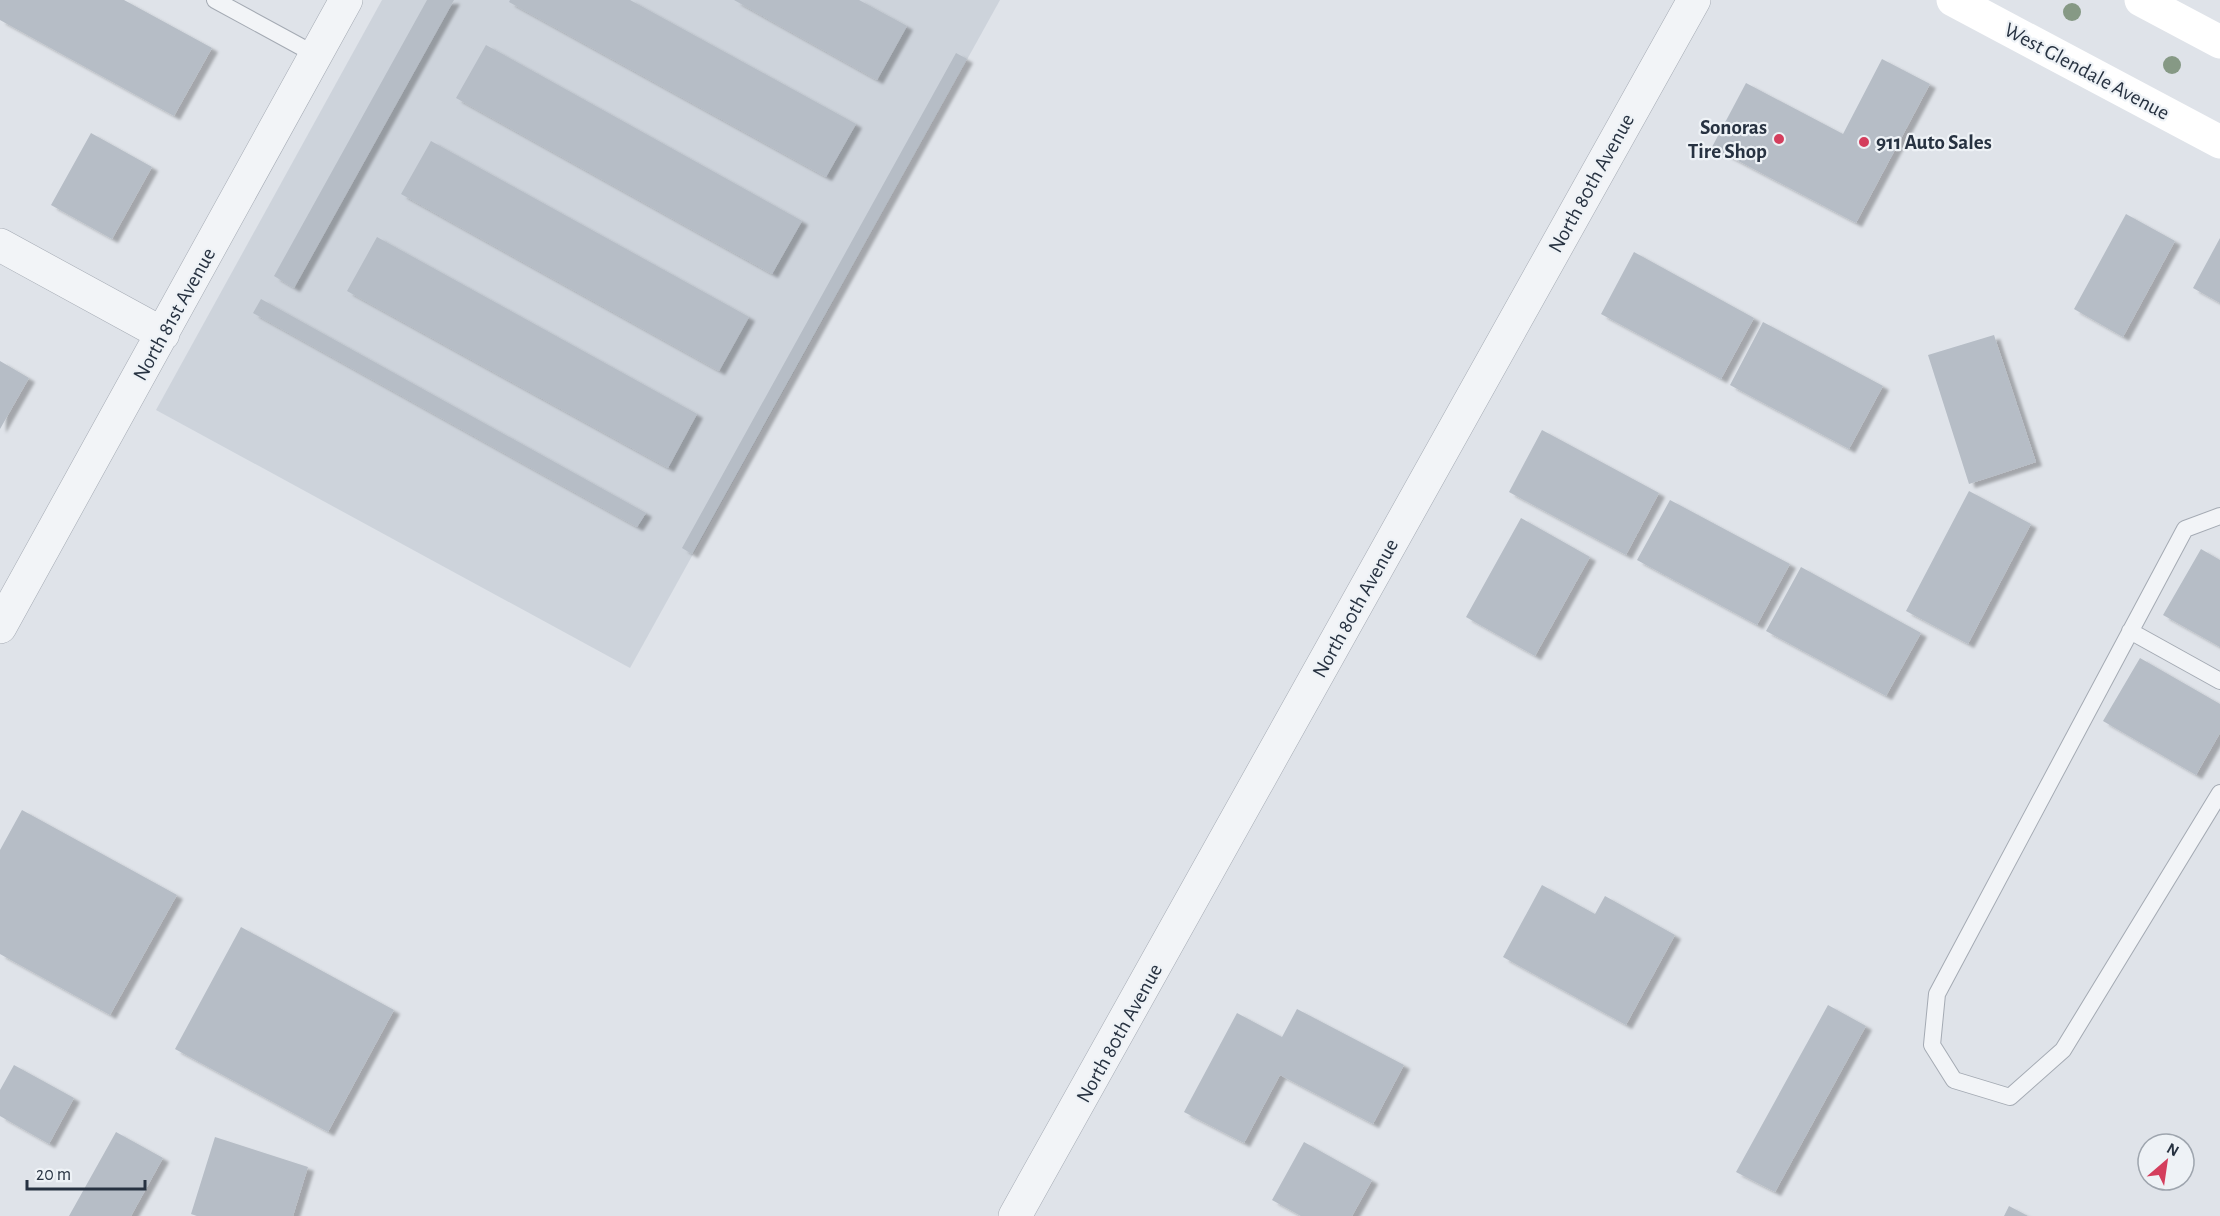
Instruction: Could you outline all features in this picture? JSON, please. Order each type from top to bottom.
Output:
[{"type":"main road","name":"West Glendale Avenue","points":[[1953,0],[2220,142]]},
{"type":"main road","points":[[2141,0],[2220,42]]},
{"type":"street","name":"North 81st Avenue","points":[[0,627],[346,0]]},
{"type":"street","name":"North 80th Avenue","points":[[1015,1216],[1695,0]]},
{"type":"street","points":[[0,245],[163,334]]},
{"type":"lane","points":[[215,0],[316,55]]},
{"type":"lane","points":[[2220,516],[2185,529],[1937,994],[1932,1045],[1954,1080],[2010,1097],[2062,1050],[2220,793]]},
{"type":"lane","points":[[2130,631],[2220,681]]},
{"type":"shaded area","points":[[382,0],[1000,0],[630,668],[156,410]]},
{"type":"building","points":[[0,0],[124,0],[212,48],[174,116],[0,20]]},
{"type":"building","points":[[427,0],[454,0],[294,288],[274,276]]},
{"type":"building","points":[[510,0],[630,0],[856,124],[826,177],[509,2]]},
{"type":"building","points":[[734,0],[859,0],[907,26],[877,80]]},
{"type":"building","points":[[486,45],[802,221],[772,274],[456,98]]},
{"type":"building","points":[[956,53],[967,59],[692,554],[682,548]]},
{"type":"building","points":[[1882,59],[1930,84],[1856,223],[1712,147],[1746,83],[1843,134]]},
{"type":"building","points":[[91,133],[152,167],[112,239],[51,205]]},
{"type":"building","points":[[431,141],[749,317],[719,371],[401,194]]},
{"type":"building","points":[[2126,214],[2175,241],[2123,337],[2074,309]]},
{"type":"building","points":[[377,237],[697,414],[668,468],[347,291]]},
{"type":"building","points":[[2220,238],[2220,303],[2193,288]]},
{"type":"building","points":[[1634,252],[1754,318],[1721,379],[1601,314]]},
{"type":"building","points":[[261,299],[646,513],[637,527],[253,313]]},
{"type":"building","points":[[1763,322],[1883,386],[1849,449],[1730,385]]},
{"type":"building","points":[[1994,335],[2036,462],[1969,484],[1928,355]]},
{"type":"building","points":[[0,361],[29,378],[0,429]]},
{"type":"building","points":[[1542,430],[1659,493],[1626,555],[1509,492]]},
{"type":"building","points":[[1969,491],[2031,524],[1968,644],[1906,611]]},
{"type":"building","points":[[1670,500],[1790,564],[1757,625],[1637,560]]},
{"type":"building","points":[[1521,518],[1590,557],[1535,656],[1466,617]]},
{"type":"building","points":[[2201,549],[2220,560],[2220,647],[2163,615]]},
{"type":"building","points":[[1801,567],[1921,633],[1886,696],[1766,631]]},
{"type":"building","points":[[2140,658],[2220,704],[2220,733],[2196,775],[2103,721]]},
{"type":"building","points":[[22,810],[177,895],[110,1015],[0,954],[0,850]]},
{"type":"building","points":[[1542,885],[1595,914],[1605,896],[1675,935],[1626,1025],[1503,957]]},
{"type":"building","points":[[241,927],[394,1010],[328,1132],[175,1049]]},
{"type":"building","points":[[1828,1005],[1866,1026],[1775,1192],[1736,1172]]},
{"type":"building","points":[[1297,1009],[1404,1065],[1373,1124],[1280,1075],[1244,1143],[1184,1112],[1237,1013],[1282,1037]]},
{"type":"building","points":[[14,1065],[74,1098],[49,1144],[0,1116],[0,1090]]},
{"type":"building","points":[[116,1132],[163,1158],[131,1216],[69,1216]]},
{"type":"building","points":[[215,1137],[308,1167],[293,1216],[197,1216],[191,1214]]},
{"type":"building","points":[[1304,1142],[1372,1180],[1352,1216],[1301,1216],[1272,1200]]},
{"type":"building","points":[[2009,1206],[2028,1216],[2004,1216]]},
{"type":"place","name":"Sonoras Tire Shop","points":[[1779,139]]},
{"type":"place","name":"911 Auto Sales","points":[[1864,142]]}]
